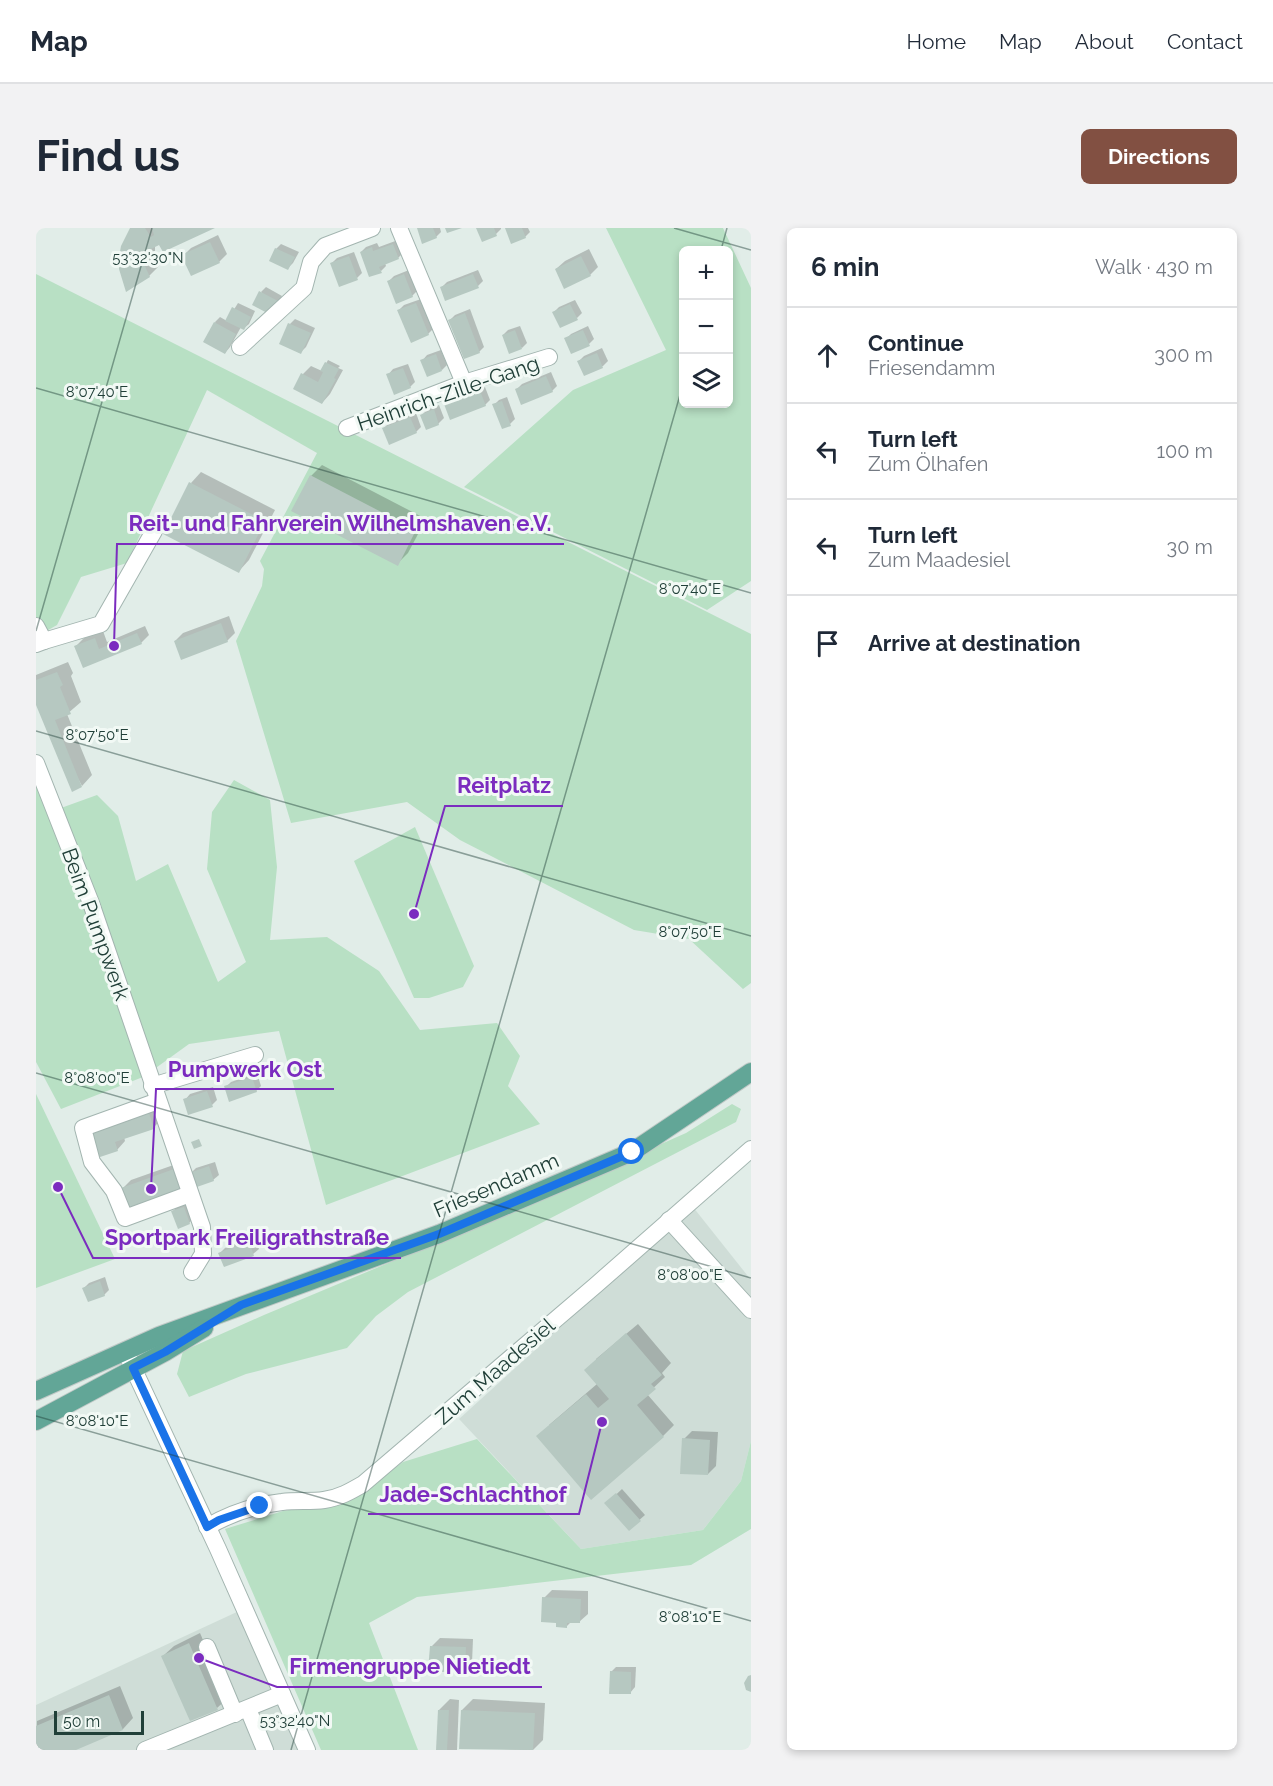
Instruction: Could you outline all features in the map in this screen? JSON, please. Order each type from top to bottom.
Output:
[{"type":"main road","name":"Friesendamm","points":[[36,1392],[125,1351],[241,1305],[439,1234],[632,1152],[751,1072]]},
{"type":"main road","name":"Friesendamm","points":[[36,1421],[165,1352],[241,1305]]},
{"type":"street","points":[[240,346],[304,288],[311,262],[325,246],[372,228]]},
{"type":"street","points":[[399,228],[464,382]]},
{"type":"street","name":"Heinrich-Zille-Gang","points":[[347,428],[464,382],[549,357]]},
{"type":"street","points":[[36,626],[40,643],[101,624],[154,531]]},
{"type":"street","name":"Beim Pumpwerk","points":[[36,763],[91,903],[202,1227],[203,1254],[192,1272]]},
{"type":"street","points":[[190,1194],[125,1218],[114,1191],[92,1162],[83,1128],[155,1093],[255,1055]]},
{"type":"street","name":"Zum Maadesiel","points":[[207,1527],[219,1520],[260,1506],[283,1502],[326,1500],[345,1494],[363,1484],[535,1338],[751,1149]]},
{"type":"street","points":[[669,1220],[751,1310]]},
{"type":"street","points":[[125,1351],[307,1750]]},
{"type":"street","points":[[207,1647],[241,1712],[265,1750]]},
{"type":"street","points":[[145,1750],[282,1694]]},
{"type":"shaded area","points":[[693,1207],[751,1280],[751,1441],[741,1481],[703,1530],[581,1549],[459,1419]]},
{"type":"shaded area","points":[[239,1611],[301,1750],[36,1750],[36,1705]]},
{"type":"green space","points":[[606,228],[723,228],[731,246],[679,246],[679,408],[733,408],[733,249],[751,288],[751,581],[707,610],[464,487],[573,390],[666,350]]},
{"type":"green space","points":[[36,274],[751,634],[751,983],[743,989],[689,939],[634,930],[460,840],[407,802],[291,823],[236,641],[262,586],[264,569],[260,561],[317,453],[207,390],[127,563],[81,577],[57,625],[36,637]]},
{"type":"green space","points":[[36,777],[87,904],[143,1077],[61,1109],[36,1062]]},
{"type":"green space","points":[[234,780],[270,800],[277,867],[270,940],[327,937],[379,971],[420,1030],[497,1023],[520,1056],[508,1086],[540,1124],[326,1205],[279,1031],[189,1044],[153,1070],[61,808],[97,795],[118,816],[136,881],[168,864],[218,982],[246,962],[207,869],[212,812]]},
{"type":"green space","points":[[415,827],[474,966],[463,987],[429,998],[414,998],[354,861]]},
{"type":"green space","points":[[36,1094],[115,1259],[36,1288]]},
{"type":"green space","points":[[732,1104],[741,1109],[736,1122],[408,1292],[376,1316],[347,1348],[246,1374],[189,1397],[177,1374],[183,1351],[460,1233],[686,1133]]},
{"type":"green space","points":[[477,1439],[581,1549],[703,1530],[741,1481],[751,1441],[751,1529],[691,1565],[417,1597],[369,1623],[418,1750],[321,1750],[225,1529],[283,1511],[351,1499],[403,1462]]},
{"type":"building","points":[[130,228],[145,228],[151,237],[154,235],[152,228],[215,228],[163,252],[159,245],[147,251],[144,255],[144,264],[150,277],[126,292],[119,269],[119,257],[121,246]]},
{"type":"building","points":[[417,228],[433,228],[437,238],[422,244]]},
{"type":"building","points":[[445,228],[462,228],[447,233]]},
{"type":"building","points":[[476,228],[494,228],[497,236],[482,242]]},
{"type":"building","points":[[505,228],[522,228],[526,238],[511,244]]},
{"type":"building","points":[[210,242],[220,263],[191,276],[181,255]]},
{"type":"building","points":[[393,244],[399,259],[379,267],[382,273],[369,277],[360,252],[372,247],[373,251]]},
{"type":"building","points":[[275,248],[295,257],[288,270],[269,261]]},
{"type":"building","points":[[349,256],[358,280],[339,287],[330,263]]},
{"type":"building","points":[[581,256],[591,276],[564,289],[555,269]]},
{"type":"building","points":[[404,274],[413,297],[396,304],[387,281]]},
{"type":"building","points":[[473,274],[479,288],[445,301],[440,287]]},
{"type":"building","points":[[259,291],[278,301],[271,315],[252,305]]},
{"type":"building","points":[[416,303],[429,335],[411,343],[397,310]]},
{"type":"building","points":[[570,304],[578,320],[560,328],[552,312]]},
{"type":"building","points":[[232,307],[251,317],[244,330],[225,321]]},
{"type":"building","points":[[465,313],[480,353],[464,359],[448,320]]},
{"type":"building","points":[[214,322],[236,334],[225,354],[203,342]]},
{"type":"building","points":[[288,323],[311,333],[301,354],[279,344]]},
{"type":"building","points":[[515,330],[522,349],[509,354],[502,335]]},
{"type":"building","points":[[583,330],[590,346],[571,354],[564,338]]},
{"type":"building","points":[[597,353],[603,368],[584,376],[577,361]]},
{"type":"building","points":[[436,354],[442,371],[427,377],[420,360]]},
{"type":"building","points":[[325,362],[339,369],[322,404],[293,389],[301,373],[318,382]]},
{"type":"building","points":[[403,368],[411,388],[394,395],[386,374]]},
{"type":"building","points":[[546,376],[553,392],[521,405],[515,389]]},
{"type":"building","points":[[480,391],[486,406],[450,420],[444,404]]},
{"type":"building","points":[[502,401],[511,426],[502,429],[492,404]]},
{"type":"building","points":[[434,409],[439,425],[426,430],[420,415]]},
{"type":"building","points":[[410,417],[417,433],[389,445],[382,428]]},
{"type":"building","points":[[310,475],[416,530],[398,566],[291,511]]},
{"type":"building","points":[[189,482],[265,521],[239,573],[163,534]]},
{"type":"building","points":[[221,623],[228,642],[181,660],[174,641]]},
{"type":"building","points":[[137,633],[142,644],[83,668],[74,646],[95,638],[99,649]]},
{"type":"building","points":[[57,672],[63,685],[60,687],[71,714],[55,720],[82,787],[72,792],[36,705],[36,680]]},
{"type":"building","points":[[252,1077],[257,1092],[229,1102],[224,1086]]},
{"type":"building","points":[[207,1091],[213,1107],[188,1115],[183,1099]]},
{"type":"building","points":[[149,1113],[154,1129],[115,1142],[118,1151],[97,1158],[89,1133]]},
{"type":"building","points":[[199,1139],[202,1146],[194,1149],[191,1142]]},
{"type":"building","points":[[209,1166],[214,1181],[194,1188],[189,1173]]},
{"type":"building","points":[[174,1169],[181,1189],[128,1208],[121,1188]]},
{"type":"building","points":[[184,1207],[190,1224],[178,1229],[171,1211]]},
{"type":"building","points":[[249,1241],[254,1256],[224,1267],[218,1253]]},
{"type":"building","points":[[100,1281],[105,1296],[88,1302],[82,1288]]},
{"type":"building","points":[[626,1333],[662,1375],[651,1384],[656,1389],[637,1405],[664,1437],[591,1500],[536,1436],[586,1394],[598,1408],[609,1399],[584,1370]]},
{"type":"building","points":[[682,1438],[710,1440],[708,1475],[680,1474]]},
{"type":"building","points":[[616,1493],[641,1521],[629,1531],[604,1503]]},
{"type":"building","points":[[542,1597],[581,1599],[580,1623],[567,1623],[567,1628],[556,1627],[556,1623],[541,1622]]},
{"type":"building","points":[[189,1643],[218,1710],[190,1721],[161,1656]]},
{"type":"building","points":[[430,1646],[466,1647],[465,1673],[428,1671]]},
{"type":"building","points":[[610,1671],[631,1672],[631,1694],[609,1694]]},
{"type":"building","points":[[751,1675],[751,1692],[746,1690],[744,1683]]},
{"type":"building","points":[[109,1695],[123,1730],[76,1750],[36,1750],[36,1726]]},
{"type":"building","points":[[438,1710],[449,1710],[447,1750],[436,1750]]},
{"type":"building","points":[[461,1710],[535,1713],[533,1750],[459,1749]]},
{"type":"place","name":"Reit- und Fahrverein Wilhelmshaven e.V.","points":[[114,646]]},
{"type":"place","name":"Reitplatz","points":[[414,914]]},
{"type":"place","name":"Sportpark Freiligrathstraße","points":[[58,1187]]},
{"type":"place","name":"Pumpwerk Ost","points":[[151,1189]]},
{"type":"place","name":"Jade-Schlachthof","points":[[602,1422]]},
{"type":"place","name":"Firmengruppe Nietiedt","points":[[199,1658]]},
{"type":"route","points":[[260,1506],[219,1520],[207,1527],[133,1368],[165,1352],[241,1305],[439,1234],[632,1152]]}]
